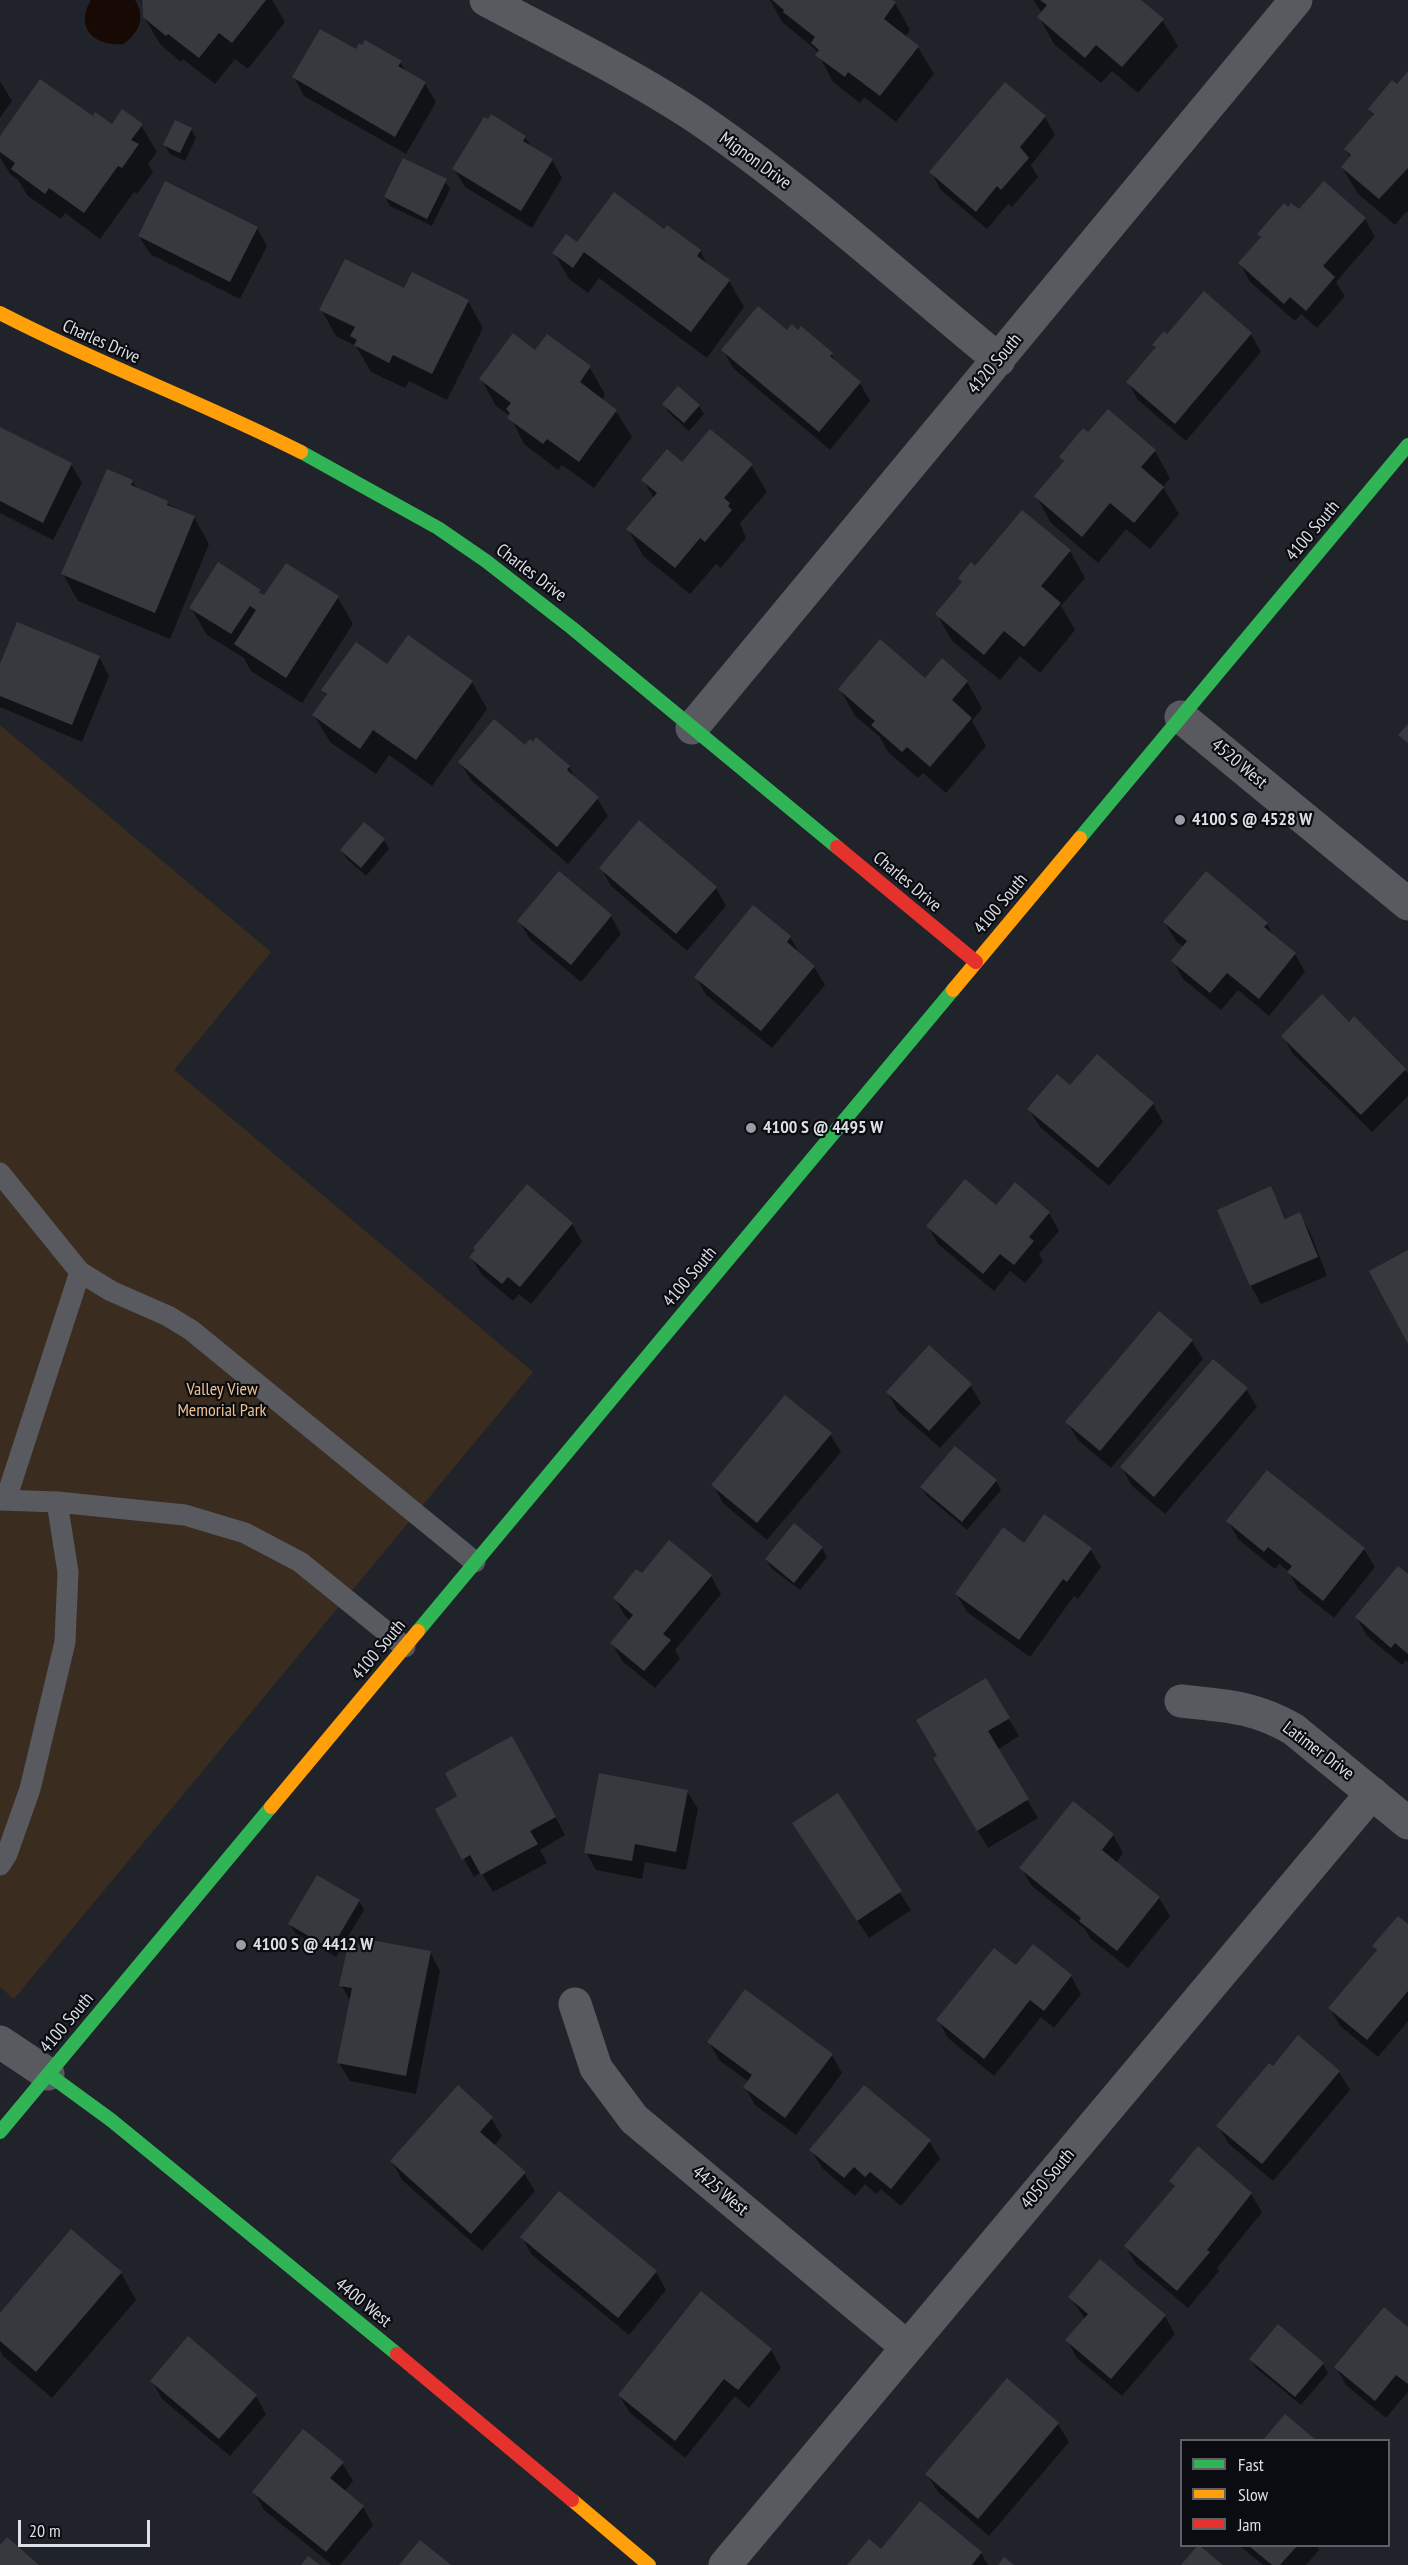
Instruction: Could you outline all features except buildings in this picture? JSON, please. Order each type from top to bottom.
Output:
[{"type":"main road","name":"Charles Drive","points":[[0,313],[66,347],[259,431],[325,464],[438,528],[532,595],[976,963]]},
{"type":"main road","name":"4100 South","points":[[0,2132],[1408,445]]},
{"type":"main road","name":"4400 West","points":[[48,2074],[111,2120],[349,2314],[649,2565]]},
{"type":"street","name":"Mignon Drive","points":[[486,0],[644,85],[741,149],[791,186],[999,360]]},
{"type":"street","name":"4120 South","points":[[692,728],[1296,0]]},
{"type":"street","name":"4520 West","points":[[1181,717],[1408,904]]},
{"type":"street","name":"Latimer Drive","points":[[1181,1701],[1251,1709],[1272,1717],[1293,1729],[1408,1822]]},
{"type":"street","name":"4050 South","points":[[725,2565],[1372,1792]]},
{"type":"street","name":"4425 West","points":[[575,2004],[596,2068],[634,2119],[907,2347]]},
{"type":"street","points":[[0,2042],[48,2074]]},
{"type":"lane","points":[[0,1173],[80,1272],[111,1291],[168,1316],[191,1330],[475,1562]]},
{"type":"lane","points":[[80,1272],[3,1499],[185,1515],[246,1533],[275,1547],[309,1569],[405,1647]]},
{"type":"lane","points":[[0,1865],[7,1854],[30,1789],[65,1642],[68,1572],[57,1502]]},
{"type":"green space","name":"Valley View Memorial Park","points":[[0,725],[271,952],[174,1070],[533,1372],[14,1999],[0,1987]]},
{"type":"shaded area","points":[[91,0],[135,0],[140,19],[137,30],[129,40],[123,44],[113,44],[96,39],[90,33],[85,19]]},
{"type":"traffic: fast","points":[[1080,838],[1408,445]]},
{"type":"traffic: fast","points":[[301,452],[438,528],[486,561],[572,628],[837,847]]},
{"type":"traffic: fast","points":[[418,1631],[953,990]]},
{"type":"traffic: fast","points":[[0,2132],[271,1807]]},
{"type":"traffic: fast","points":[[48,2074],[111,2120],[397,2354]]},
{"type":"traffic: slow","points":[[0,313],[301,452]]},
{"type":"traffic: slow","points":[[953,990],[1080,838]]},
{"type":"traffic: slow","points":[[271,1807],[418,1631]]},
{"type":"traffic: slow","points":[[572,2500],[649,2565]]},
{"type":"traffic: jam","points":[[837,847],[976,962]]},
{"type":"traffic: jam","points":[[397,2354],[572,2500]]},
{"type":"place","name":"4100 S @ 4528 W","points":[[1180,820]]},
{"type":"place","name":"4100 S @ 4495 W","points":[[751,1128]]},
{"type":"place","name":"4100 S @ 4412 W","points":[[241,1945]]}]
